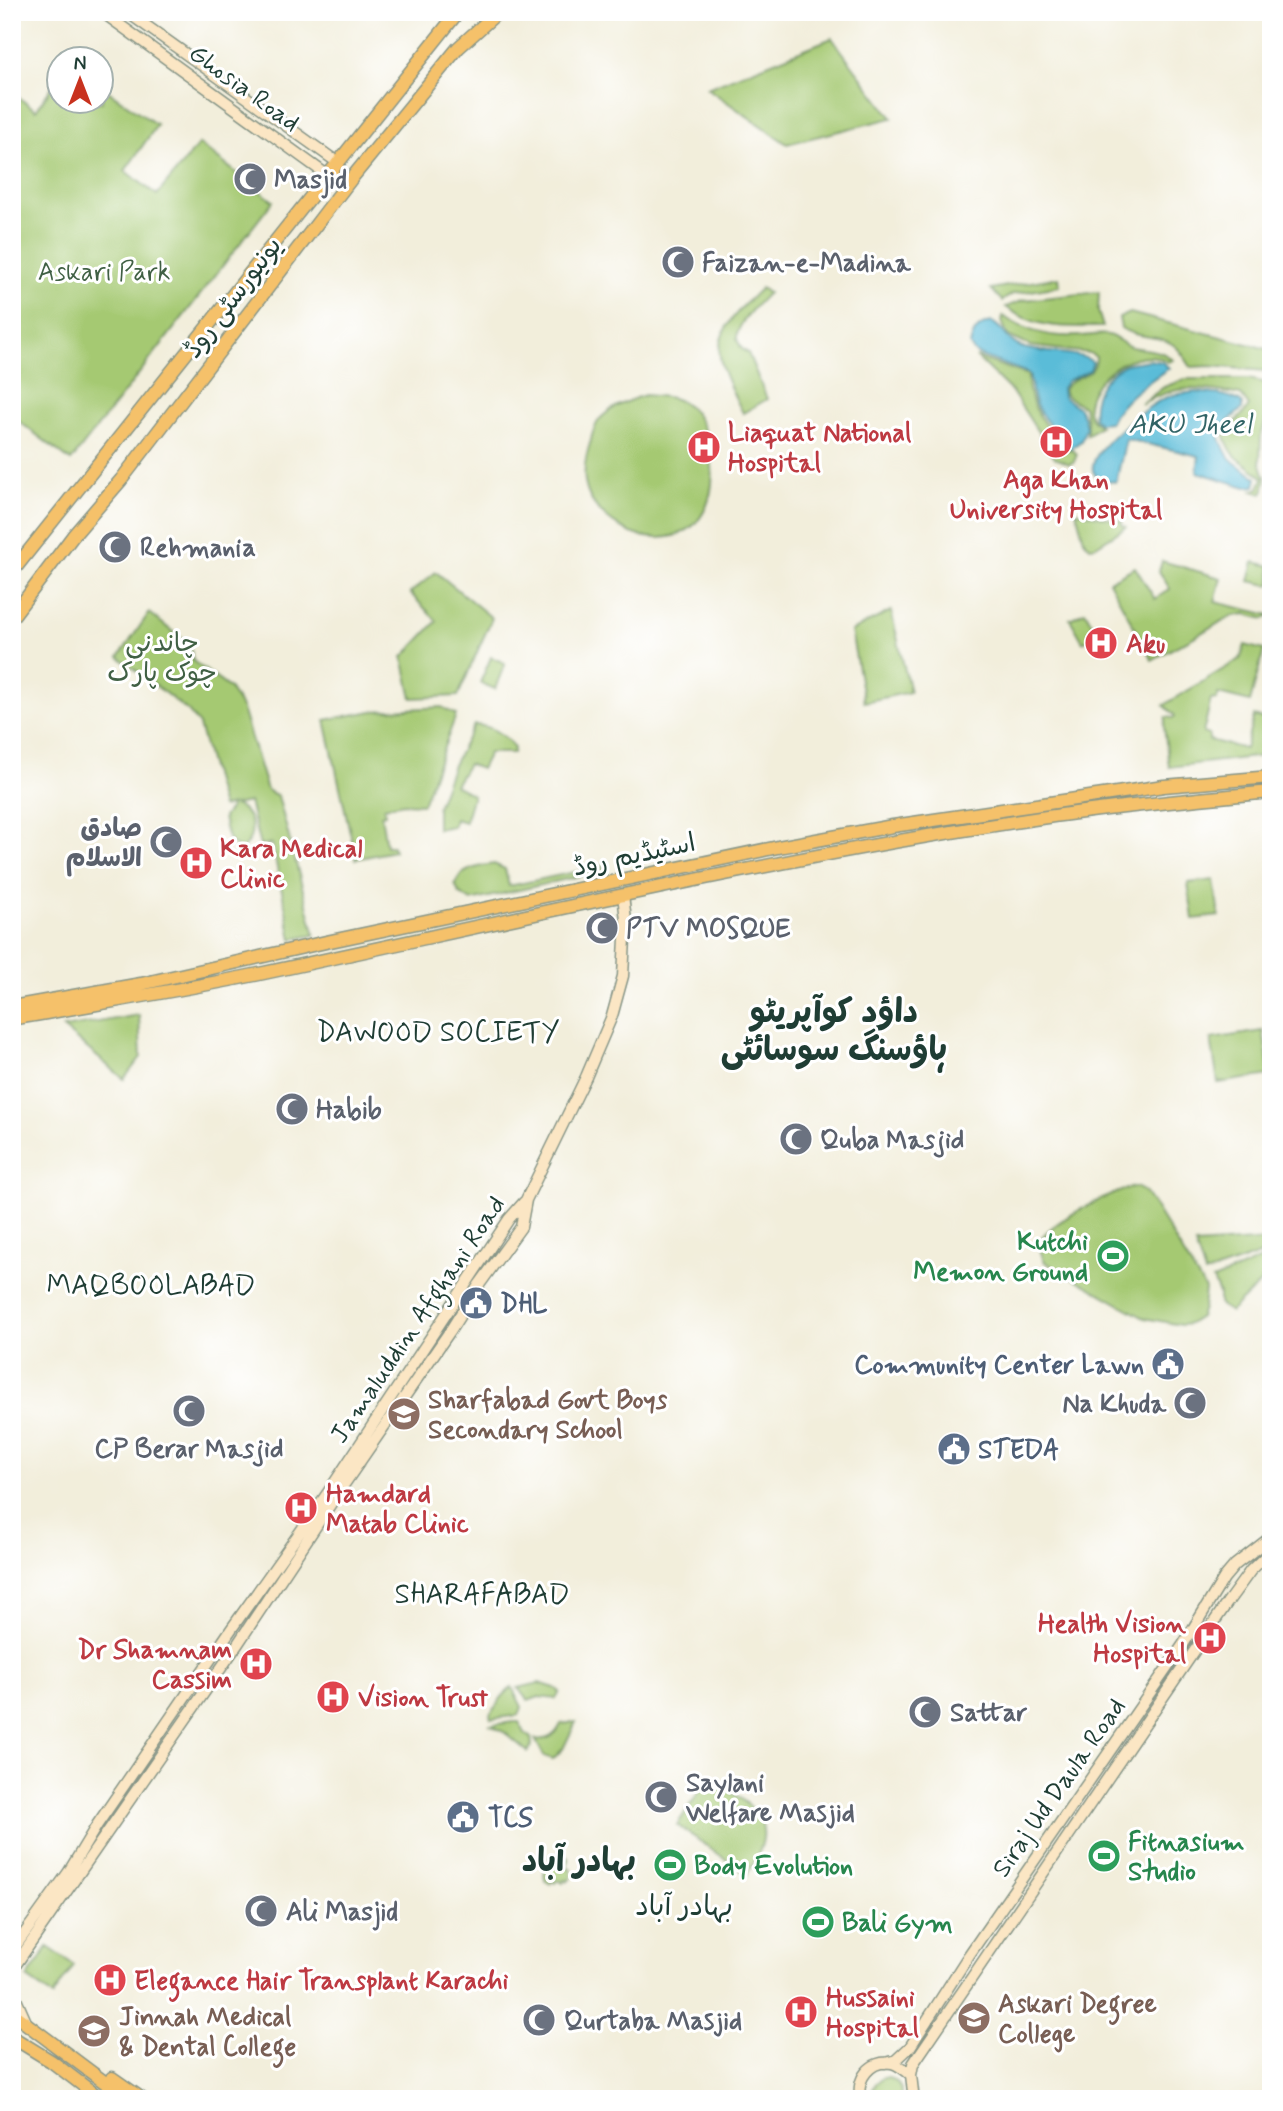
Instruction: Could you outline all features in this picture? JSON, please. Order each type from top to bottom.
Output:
[{"type":"main road","name":"Ghosia Road","points":[[102,12],[327,175]]},
{"type":"main road","points":[[127,12],[337,162]]},
{"type":"main road","name":"یونیورسٹی روڈ","points":[[12,572],[458,12]]},
{"type":"main road","name":"یونیورسٹی روڈ","points":[[12,617],[73,536],[121,480],[351,179],[458,48],[490,15]]},
{"type":"main road","name":"اسٹیڈیم روڈ","points":[[12,1007],[141,984],[778,847],[893,826],[1164,786],[1271,777]]},
{"type":"main road","name":"اسٹیڈیم روڈ","points":[[12,1020],[256,974],[623,894],[897,841],[1059,816],[1271,792]]},
{"type":"main road","points":[[893,826],[897,841]]},
{"type":"main road","points":[[526,1200],[586,1077],[612,1016],[623,976],[626,920],[623,894]]},
{"type":"main road","points":[[453,915],[456,930]]},
{"type":"main road","name":"Jamaluddin Afghani Road","points":[[12,1951],[319,1505],[509,1219],[526,1200]]},
{"type":"main road","name":"Jamaluddin Afghani Road","points":[[12,1970],[521,1227],[526,1200]]},
{"type":"main road","name":"Siraj Ud Daula Road","points":[[862,2099],[860,2085],[866,2071],[872,2066],[896,2060],[910,2047],[986,1931],[1170,1664],[1224,1578],[1235,1565],[1271,1537]]},
{"type":"main road","name":"Siraj Ud Daula Road","points":[[911,2075],[913,2064],[1242,1581],[1271,1551]]},
{"type":"main road","points":[[986,1931],[998,1939]]},
{"type":"main road","points":[[12,1990],[27,2024]]},
{"type":"main road","points":[[12,2013],[127,2099]]},
{"type":"main road","points":[[12,2037],[51,2061],[101,2099]]},
{"type":"main road","points":[[886,2063],[898,2065],[911,2075],[911,2099]]},
{"type":"main road","points":[[89,2071],[109,2075],[142,2099]]},
{"type":"main road","points":[[78,2082],[86,2099]]},
{"type":"green space","points":[[832,38],[892,118],[787,144],[707,88]]},
{"type":"green space","name":"Askari Park","points":[[12,93],[36,110],[46,95],[46,116],[116,116],[116,97],[157,125],[125,171],[157,195],[199,144],[273,201],[71,461],[12,416]]},
{"type":"green space","points":[[1059,277],[1060,286],[1013,294],[1002,301],[991,289]]},
{"type":"green space","points":[[761,288],[768,293],[744,320],[737,338],[742,349],[748,353],[767,399],[743,413],[724,374],[720,346],[723,333],[731,320]]},
{"type":"green space","points":[[1099,292],[1098,311],[1103,327],[1052,326],[1029,320],[1006,307],[1024,300]]},
{"type":"green space","points":[[1130,313],[1271,350],[1271,368],[1265,371],[1191,367],[1172,344],[1121,328],[1119,318]]},
{"type":"green space","points":[[1003,316],[1021,327],[1050,335],[1108,335],[1129,346],[1159,352],[1173,360],[1168,362],[1153,357],[1136,358],[1119,365],[1105,376],[1088,402],[1090,415],[1100,426],[1087,435],[1084,407],[1065,395],[1063,390],[1092,369],[1096,357],[1089,353],[1030,346],[1008,336],[1002,322]]},
{"type":"green space","points":[[976,357],[1028,375],[1031,397],[1040,417],[1069,451],[1073,450],[1077,454],[1074,462],[1069,464],[1055,458],[1012,392]]},
{"type":"green space","points":[[1185,379],[1249,379],[1271,384],[1271,404],[1261,436],[1260,461],[1266,480],[1263,494],[1253,491],[1259,488],[1263,478],[1239,460],[1227,443],[1224,433],[1249,406],[1241,395],[1178,390],[1141,404],[1164,387]]},
{"type":"green space","points":[[645,395],[673,399],[688,405],[700,421],[712,461],[711,492],[699,519],[676,535],[659,538],[624,530],[606,517],[591,500],[584,472],[593,433],[599,420],[614,408]]},
{"type":"green space","points":[[1076,511],[1122,521],[1122,525],[1126,527],[1090,547],[1084,540]]},
{"type":"green space","points":[[1162,561],[1221,578],[1215,602],[1270,615],[1264,619],[1245,614],[1232,616],[1152,660],[1109,581],[1135,567],[1155,599],[1170,589],[1159,571]]},
{"type":"green space","points":[[1254,562],[1271,566],[1271,584],[1249,581]]},
{"type":"green space","points":[[436,572],[492,618],[458,696],[412,698],[403,657],[437,621],[410,593]]},
{"type":"green space","points":[[891,611],[910,692],[864,702],[851,631]]},
{"type":"green space","points":[[1085,611],[1098,634],[1083,642],[1070,619]]},
{"type":"green space","name":"چاندنی چوک پارک","points":[[149,613],[190,645],[193,661],[229,688],[242,709],[267,790],[278,796],[315,935],[292,939],[272,844],[260,846],[249,802],[234,805],[249,817],[251,830],[248,843],[243,848],[230,842],[223,817],[232,805],[222,807],[199,725],[188,711],[119,657]]},
{"type":"green space","points":[[1245,645],[1264,650],[1250,702],[1218,694],[1217,700],[1211,699],[1203,733],[1209,735],[1209,740],[1245,749],[1254,716],[1271,721],[1271,755],[1169,767],[1164,726],[1166,717],[1175,716],[1164,705],[1240,659]]},
{"type":"green space","points":[[491,657],[505,663],[495,689],[480,683]]},
{"type":"green space","points":[[442,707],[456,715],[423,804],[404,803],[384,807],[385,814],[381,815],[386,846],[393,846],[394,851],[356,859],[325,720],[372,711]]},
{"type":"green space","points":[[474,725],[491,729],[501,735],[514,748],[513,753],[489,753],[481,769],[468,764],[455,785],[473,795],[465,822],[455,819],[453,826],[437,829],[437,807],[453,765]]},
{"type":"green space","points":[[494,864],[505,869],[509,886],[603,866],[602,871],[471,901],[459,893],[455,884],[462,875],[471,869]]},
{"type":"green space","points":[[1214,880],[1219,916],[1193,919],[1188,883]]},
{"type":"green space","points":[[139,1015],[141,1057],[124,1079],[63,1028]]},
{"type":"green space","points":[[1263,1031],[1270,1075],[1218,1083],[1211,1039]]},
{"type":"green space","name":"Kutchi Memon Ground","points":[[1136,1187],[1145,1192],[1205,1289],[1200,1317],[1189,1324],[1144,1318],[1045,1262],[1042,1255],[1040,1241],[1055,1225],[1099,1200]]},
{"type":"green space","points":[[1269,1240],[1271,1251],[1205,1274],[1195,1245]]},
{"type":"green space","points":[[1271,1255],[1271,1273],[1230,1312],[1219,1304],[1219,1294],[1213,1280]]},
{"type":"green space","points":[[539,1683],[560,1692],[556,1699],[539,1697],[528,1701],[518,1688]]},
{"type":"green space","points":[[512,1687],[522,1707],[519,1715],[491,1719],[490,1715]]},
{"type":"green space","points":[[519,1722],[531,1738],[532,1745],[528,1752],[491,1725]]},
{"type":"green space","points":[[576,1722],[563,1749],[553,1759],[544,1756],[535,1739],[551,1736],[561,1724]]},
{"type":"green space","points":[[709,1777],[750,1806],[763,1827],[763,1840],[758,1855],[747,1874],[677,1825]]},
{"type":"green space","points":[[557,1855],[568,1858],[567,1866],[571,1869],[572,1876],[563,1883],[558,1880],[550,1884],[545,1880],[541,1863],[545,1858],[554,1858]]},
{"type":"green space","points":[[48,1947],[74,1965],[53,1996],[27,1978]]},
{"type":"green space","points":[[883,2078],[898,2083],[901,2090],[900,2099],[874,2099],[874,2087]]},
{"type":"water","name":"AKU Jheel","points":[[992,322],[1021,347],[1079,356],[1093,362],[1090,370],[1067,381],[1062,388],[1063,397],[1079,408],[1086,428],[1081,441],[1070,449],[1039,411],[1028,373],[976,354],[970,346],[976,330]]},
{"type":"water","points":[[1148,360],[1162,362],[1169,368],[1129,398],[1110,422],[1099,423],[1094,418],[1095,401],[1105,379],[1126,364]]},
{"type":"water","name":"AKU Jheel","points":[[1197,392],[1226,396],[1242,403],[1242,409],[1225,424],[1219,435],[1229,457],[1257,478],[1255,486],[1246,487],[1197,472],[1199,456],[1126,439],[1116,482],[1099,478],[1093,470],[1095,459],[1115,434],[1157,402],[1177,394]]},
{"type":"place","name":"Masjid","points":[[250,179]]},
{"type":"place","name":"Faizan-e-Madina","points":[[678,262]]},
{"type":"place","name":"Aga Khan University Hospital","points":[[1056,442]]},
{"type":"place","name":"Liaquat National Hospital","points":[[704,447]]},
{"type":"place","name":"Rehmania","points":[[115,547]]},
{"type":"place","name":"Aku","points":[[1101,643]]},
{"type":"place","name":"صادق الاسلام","points":[[166,842]]},
{"type":"place","name":"Kara Medical Clinic","points":[[196,863]]},
{"type":"place","name":"PTV MOSQUE","points":[[602,928]]},
{"type":"place","name":"Habib","points":[[292,1109]]},
{"type":"place","name":"Quba Masjid","points":[[796,1139]]},
{"type":"place","name":"Kutchi Memon Ground","points":[[1113,1256]]},
{"type":"place","name":"DHL","points":[[476,1303]]},
{"type":"place","name":"Community Center Lawn","points":[[1168,1364]]},
{"type":"place","name":"Na Khuda","points":[[1190,1403]]},
{"type":"place","name":"CP Berar Masjid","points":[[189,1411]]},
{"type":"place","name":"Sharfabad Govt Boys Secondary School","points":[[404,1414]]},
{"type":"place","name":"STEDA","points":[[954,1449]]},
{"type":"place","name":"Hamdard Matab Clinic","points":[[301,1508]]},
{"type":"place","name":"Health Vision Hospital","points":[[1210,1638]]},
{"type":"place","name":"Dr Shamnam Cassim","points":[[256,1664]]},
{"type":"place","name":"Vision Trust","points":[[333,1697]]},
{"type":"place","name":"Sattar","points":[[925,1712]]},
{"type":"place","name":"Saylani Welfare Masjid","points":[[661,1797]]},
{"type":"place","name":"TCS","points":[[463,1817]]},
{"type":"place","name":"Fitnasium Studio","points":[[1104,1856]]},
{"type":"place","name":"Body Evolution","points":[[670,1865]]},
{"type":"place","name":"Ali Masjid","points":[[261,1911]]},
{"type":"place","name":"Bali Gym","points":[[818,1922]]},
{"type":"place","name":"Elegance Hair Transplant Karachi","points":[[110,1980]]},
{"type":"place","name":"Hussaini Hospital","points":[[801,2012]]},
{"type":"place","name":"Askari Degree College","points":[[974,2018]]},
{"type":"place","name":"Qurtaba Masjid","points":[[539,2020]]},
{"type":"place","name":"Jinnah Medical & Dental College","points":[[94,2031]]},
{"type":"district","name":"داؤد کوآپریٹو ہاؤسنگ سوسائٹی","points":[[834,1029]]},
{"type":"district","name":"DAWOOD SOCIETY","points":[[438,1031]]},
{"type":"district","name":"MAQBOOLABAD","points":[[151,1284]]},
{"type":"district","name":"SHARAFABAD","points":[[482,1593]]},
{"type":"district","name":"بہادر آباد","points":[[579,1859]]},
{"type":"district","name":"بہادر آباد","points":[[684,1905]]}]
